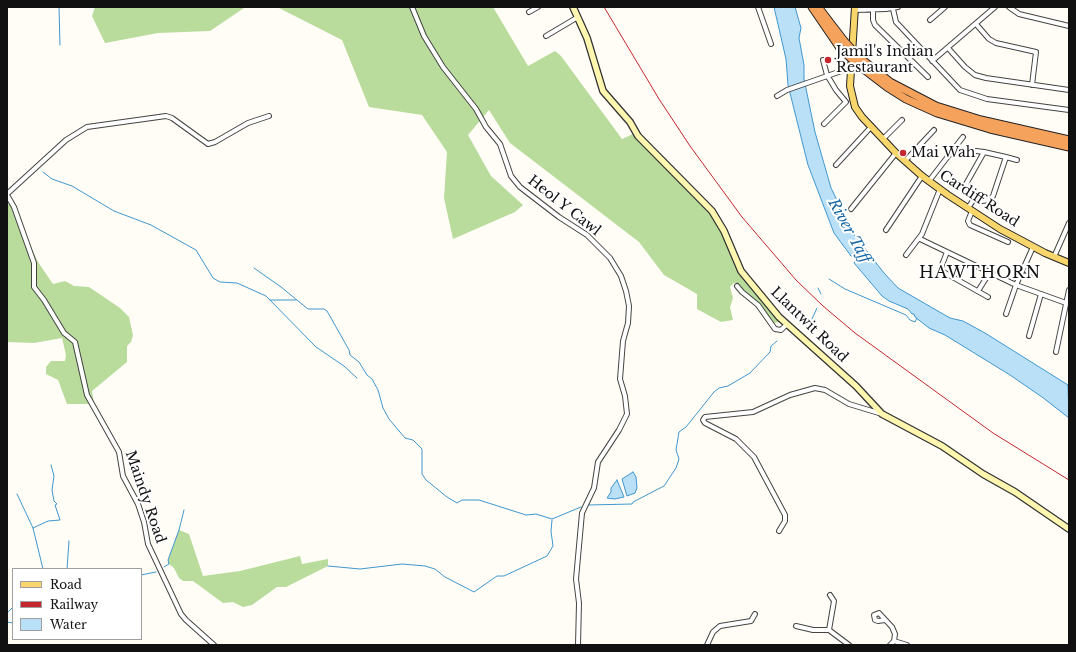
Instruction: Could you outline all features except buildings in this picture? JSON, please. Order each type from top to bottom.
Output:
[{"type":"highway","points":[[812,7],[842,45],[893,91],[937,113],[990,129],[1069,147]]},
{"type":"highway","points":[[818,7],[842,45]]},
{"type":"highway","points":[[859,61],[890,82],[936,106],[981,120],[1069,140]]},
{"type":"main road","name":"Llantwit Road","points":[[573,7],[591,50],[597,75],[603,91],[630,122],[638,136],[712,211],[724,231],[741,271],[769,306],[856,386],[882,414],[942,446],[983,474],[1015,492],[1069,530]]},
{"type":"main road","name":"Cardiff Road","points":[[855,8],[850,86],[853,102],[871,128],[922,176],[970,210],[1000,230],[1069,263]]},
{"type":"street","name":"Heol Y Cawl","points":[[412,7],[424,36],[442,67],[476,109],[486,127],[500,144],[511,176],[520,187],[587,235],[610,258],[621,276],[626,291],[629,306],[628,323],[623,342],[620,380],[625,396],[626,414],[619,430],[598,462],[594,488],[582,513],[576,579],[579,603],[578,645]]},
{"type":"street","points":[[529,12],[538,7]]},
{"type":"street","points":[[758,7],[771,44]]},
{"type":"street","points":[[855,8],[872,10],[878,8],[892,9],[898,7]]},
{"type":"street","points":[[930,20],[945,7]]},
{"type":"street","points":[[932,61],[995,7]]},
{"type":"street","points":[[1009,7],[1019,14],[1069,26]]},
{"type":"street","points":[[892,9],[896,22],[960,90],[987,99],[1069,110]]},
{"type":"street","points":[[872,10],[875,25],[928,77]]},
{"type":"street","points":[[546,36],[578,17]]},
{"type":"street","points":[[976,24],[989,39],[996,44],[1036,52],[1032,85]]},
{"type":"street","points":[[948,48],[965,67],[975,75],[1069,90]]},
{"type":"street","points":[[823,60],[827,75],[836,90],[846,102],[824,124]]},
{"type":"street","points":[[777,96],[787,90],[850,68]]},
{"type":"street","points":[[7,195],[66,140],[87,127],[166,116],[172,118],[208,144],[215,142],[248,122],[269,116]]},
{"type":"street","points":[[883,140],[902,120]]},
{"type":"street","points":[[836,164],[871,128]]},
{"type":"street","points":[[906,161],[934,130]]},
{"type":"street","points":[[929,181],[963,137]]},
{"type":"street","points":[[976,151],[1017,160]]},
{"type":"street","points":[[984,152],[966,184],[967,190],[974,199],[982,201],[989,200],[993,196],[1006,157]]},
{"type":"street","points":[[851,209],[896,153]]},
{"type":"street","points":[[886,230],[922,176]]},
{"type":"street","points":[[906,255],[920,238],[928,222],[930,212],[940,189]]},
{"type":"street","name":"Maindy Road","points":[[7,195],[14,207],[34,263],[34,287],[44,300],[64,333],[75,342],[87,394],[119,452],[123,476],[138,504],[144,522],[148,544],[181,614],[214,645]]},
{"type":"street","points":[[974,199],[968,221],[970,225],[1008,242]]},
{"type":"street","points":[[1054,257],[1069,223]]},
{"type":"street","points":[[920,238],[1016,285],[1066,303]]},
{"type":"street","points":[[1006,314],[1016,285],[1025,270],[1033,247]]},
{"type":"street","points":[[947,252],[940,270],[988,297]]},
{"type":"street","points":[[1025,270],[1034,273]]},
{"type":"street","points":[[978,291],[990,272]]},
{"type":"street","points":[[737,286],[758,305],[775,330],[780,330],[787,324]]},
{"type":"street","points":[[1056,352],[1069,290]]},
{"type":"street","points":[[1029,336],[1041,294]]},
{"type":"street","points":[[779,531],[785,521],[784,515],[754,457],[736,439],[705,423],[703,420],[705,417],[753,412],[790,394],[816,388],[825,390],[849,404],[882,414]]},
{"type":"street","points":[[829,630],[834,601],[830,596]]},
{"type":"street","points":[[706,645],[713,632],[720,626],[751,621],[755,614]]},
{"type":"street","points":[[885,620],[892,627],[895,634],[894,641],[890,645]]},
{"type":"street","points":[[796,626],[813,630],[829,630],[850,645]]},
{"type":"street","points":[[894,641],[906,645]]},
{"type":"green space","points":[[95,7],[249,7],[244,8],[210,31],[158,33],[105,43],[92,16]]},
{"type":"green space","points":[[277,7],[493,7],[528,66],[555,51],[561,56],[622,139],[633,134],[710,212],[721,231],[739,272],[781,322],[774,323],[760,304],[744,291],[739,284],[734,283],[730,287],[733,298],[730,307],[733,320],[721,322],[697,309],[697,294],[664,275],[639,242],[510,143],[489,110],[468,135],[491,176],[523,205],[515,212],[453,239],[444,198],[447,152],[422,115],[369,107],[342,40]]},
{"type":"green space","points":[[7,203],[13,207],[38,262],[53,284],[65,281],[74,286],[89,287],[120,308],[129,317],[133,335],[131,342],[127,346],[127,362],[92,391],[94,404],[67,404],[58,380],[46,374],[46,367],[51,361],[65,361],[66,355],[62,338],[34,343],[7,342]]},
{"type":"green space","points":[[179,530],[189,534],[203,576],[240,571],[300,556],[302,564],[328,559],[328,566],[286,587],[277,587],[252,605],[243,607],[233,602],[223,603],[193,581],[183,581],[179,578],[174,568],[169,564],[168,560]]},
{"type":"water","name":"River Taff","points":[[774,7],[795,7],[801,28],[799,38],[804,65],[804,79],[815,132],[831,188],[855,236],[884,273],[898,288],[950,318],[963,321],[985,333],[1068,385],[1069,418],[1010,375],[945,335],[929,328],[915,317],[914,314],[912,314],[908,309],[889,301],[882,296],[854,263],[857,257],[851,256],[834,233],[808,165],[788,85],[786,59]]},
{"type":"water","points":[[633,472],[636,477],[637,488],[635,493],[627,496],[622,479]]},
{"type":"water","points":[[617,480],[624,497],[615,499],[607,498],[611,492],[611,488]]},
{"type":"waterway","points":[[59,7],[60,45]]},
{"type":"waterway","points":[[43,172],[52,179],[72,186],[114,211],[151,225],[196,250],[213,278],[220,282],[237,283],[266,296],[316,347],[344,366],[357,378]]},
{"type":"waterway","points":[[254,268],[308,309],[324,309],[327,311],[349,350],[350,355],[359,362],[367,375],[372,379],[378,390],[383,408],[389,419],[405,438],[413,440],[422,449],[422,474],[426,480],[447,497],[457,503],[462,500],[479,500],[526,515],[536,514],[552,519],[581,507]]},
{"type":"waterway","points":[[829,279],[845,289],[906,315],[910,320],[915,322],[917,318]]},
{"type":"waterway","points":[[818,288],[821,294]]},
{"type":"waterway","points":[[270,300],[296,300]]},
{"type":"waterway","points":[[812,319],[817,308]]},
{"type":"waterway","points":[[588,505],[632,504],[633,502],[664,486],[676,468],[679,459],[676,450],[679,432],[686,427],[714,392],[719,388],[728,386],[750,373],[770,352],[771,346],[777,341]]},
{"type":"waterway","points":[[33,528],[48,521],[60,520],[55,505],[57,504],[54,501],[52,490],[54,476],[51,465]]},
{"type":"waterway","points":[[17,494],[33,528],[43,568]]},
{"type":"waterway","points":[[164,567],[169,564],[168,560],[179,530],[184,510]]},
{"type":"waterway","points":[[328,566],[360,569],[402,564],[425,566],[435,569],[445,577],[474,592],[497,576],[504,576],[547,556],[553,546],[551,531],[552,520]]},
{"type":"waterway","points":[[67,568],[69,541]]},
{"type":"waterway","points":[[142,575],[156,572]]},
{"type":"waterway","points":[[7,613],[12,608]]},
{"type":"waterway","points":[[7,622],[12,623]]},
{"type":"railway","points":[[604,7],[659,99],[690,146],[742,217],[796,280],[823,306],[855,333],[993,433],[1069,480]]},
{"type":"place","name":"Jamil's Indian Restaurant","points":[[828,60]]},
{"type":"place","name":"Mai Wah","points":[[903,153]]},
{"type":"district","name":"HAWTHORN","points":[[980,273]]}]
